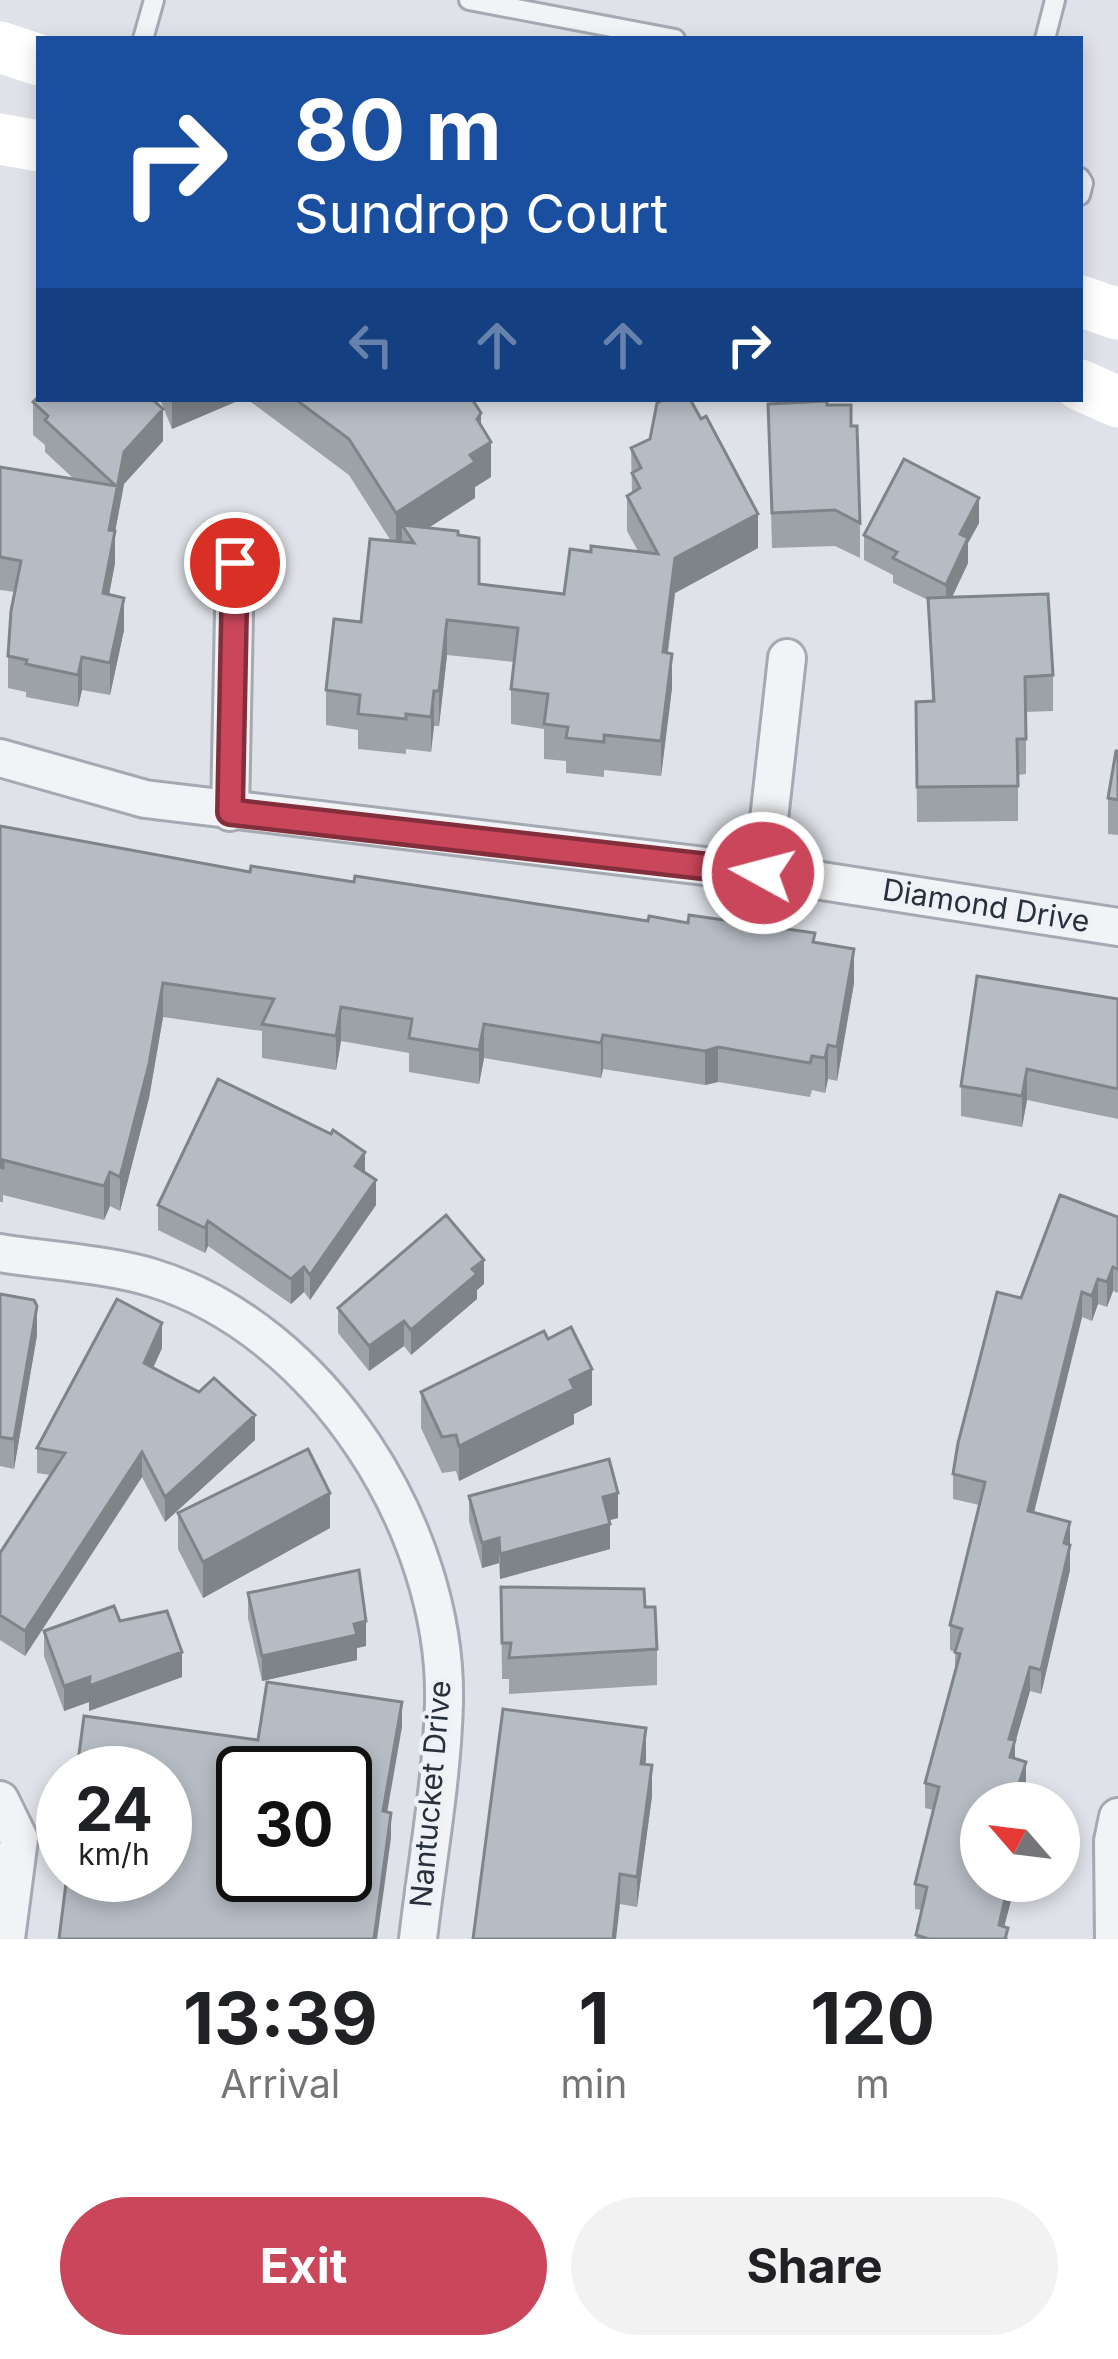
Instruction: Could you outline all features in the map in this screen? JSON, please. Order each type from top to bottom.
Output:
[{"type":"main road","points":[[0,47],[36,58]]},
{"type":"main road","points":[[0,139],[36,145]]},
{"type":"main road","points":[[1083,302],[1118,314]]},
{"type":"main road","points":[[1083,387],[1118,402]]},
{"type":"street","points":[[230,812],[235,563]]},
{"type":"street","points":[[763,873],[788,658]]},
{"type":"street","name":"Diamond Drive","points":[[0,758],[145,800],[763,873],[1118,927]]},
{"type":"street","name":"Nantucket Drive","points":[[0,1253],[152,1277],[195,1297],[235,1319],[308,1377],[372,1457],[418,1550],[441,1652],[444,1704],[418,1939]]},
{"type":"street","points":[[0,1801],[19,1839],[6,1939]]},
{"type":"street","points":[[1114,1939],[1113,1840],[1118,1817]]},
{"type":"lane","points":[[144,36],[154,0]]},
{"type":"lane","points":[[469,0],[658,36]]},
{"type":"lane","points":[[1047,36],[1055,0]]},
{"type":"building","points":[[33,402],[155,402],[163,409],[124,452],[103,593],[124,598],[110,663],[82,657],[78,675],[8,656],[21,561],[0,557],[0,467],[116,486],[45,420],[48,416]]},
{"type":"building","points":[[299,402],[474,402],[481,413],[477,419],[491,442],[470,455],[475,462],[396,513],[349,439]]},
{"type":"building","points":[[692,402],[701,419],[706,416],[758,514],[675,558],[663,652],[672,654],[661,741],[604,735],[604,742],[566,738],[568,727],[544,724],[548,694],[511,689],[518,628],[447,620],[439,691],[434,691],[431,717],[358,714],[360,695],[326,690],[334,619],[361,622],[370,539],[414,543],[402,525],[479,538],[479,584],[564,594],[570,549],[591,552],[591,546],[658,554],[627,496],[640,488],[632,473],[641,468],[631,448],[650,439],[657,403]]},
{"type":"building","points":[[768,404],[851,405],[851,426],[857,426],[860,523],[835,510],[772,513]]},
{"type":"building","points":[[904,459],[979,498],[960,534],[968,538],[946,585],[893,558],[897,552],[864,535]]},
{"type":"building","points":[[1048,594],[1053,675],[1025,677],[1026,739],[1017,739],[1018,786],[917,787],[916,702],[934,701],[928,598]]},
{"type":"building","points":[[1118,751],[1118,800],[1108,798]]},
{"type":"building","points":[[0,826],[250,872],[251,866],[354,882],[355,876],[648,921],[649,916],[688,923],[689,915],[815,933],[813,942],[854,949],[837,1047],[828,1045],[825,1058],[812,1056],[810,1063],[603,1035],[601,1043],[484,1024],[479,1050],[409,1038],[412,1019],[341,1007],[336,1036],[262,1024],[274,999],[163,983],[149,1064],[120,1177],[110,1172],[104,1186],[3,1160],[3,1168]]},
{"type":"building","points":[[977,976],[1118,999],[1118,1089],[1027,1069],[1022,1096],[961,1086]]},
{"type":"building","points":[[218,1079],[331,1134],[333,1130],[365,1152],[355,1166],[376,1180],[310,1275],[304,1267],[291,1279],[208,1221],[205,1228],[158,1205]]},
{"type":"building","points":[[1060,1195],[1118,1217],[1118,1269],[1113,1267],[1107,1282],[1098,1279],[1092,1296],[1082,1292],[1028,1511],[1070,1522],[1064,1543],[1070,1545],[1041,1670],[1030,1667],[1009,1739],[1015,1740],[1010,1757],[1026,1762],[1020,1782],[960,1782],[960,1902],[1004,1902],[999,1925],[1008,1928],[1005,1939],[929,1939],[916,1935],[927,1887],[915,1884],[939,1787],[925,1783],[960,1654],[955,1652],[962,1629],[950,1625],[985,1482],[953,1474],[997,1292],[1021,1298]]},
{"type":"building","points":[[446,1215],[484,1260],[472,1269],[477,1274],[411,1330],[404,1321],[369,1346],[338,1308]]},
{"type":"building","points":[[0,1294],[34,1300],[37,1306],[14,1439],[0,1437]]},
{"type":"building","points":[[117,1299],[162,1323],[144,1363],[199,1392],[214,1378],[255,1415],[165,1497],[142,1452],[25,1631],[0,1615],[0,1553],[65,1453],[37,1448]]},
{"type":"building","points":[[571,1327],[592,1369],[570,1380],[574,1389],[459,1446],[456,1435],[442,1437],[421,1392],[544,1331],[548,1339]]},
{"type":"building","points":[[308,1449],[330,1493],[203,1562],[178,1513]]},
{"type":"building","points":[[609,1459],[618,1493],[603,1497],[610,1524],[500,1554],[499,1538],[482,1543],[469,1496]]},
{"type":"building","points":[[359,1570],[366,1621],[354,1624],[357,1635],[262,1656],[248,1593]]},
{"type":"building","points":[[501,1587],[644,1589],[645,1607],[655,1607],[657,1649],[509,1658],[511,1643],[502,1643]]},
{"type":"building","points":[[114,1606],[120,1621],[167,1611],[182,1652],[89,1686],[90,1677],[64,1686],[44,1631]]},
{"type":"building","points":[[267,1682],[402,1702],[383,1811],[391,1813],[374,1939],[59,1939],[64,1902],[192,1902],[192,1746],[80,1746],[84,1716],[258,1740]]},
{"type":"building","points":[[503,1709],[646,1728],[641,1764],[652,1765],[637,1877],[620,1874],[613,1939],[473,1939]]},
{"type":"route","points":[[235,563],[230,812],[763,873]]}]
